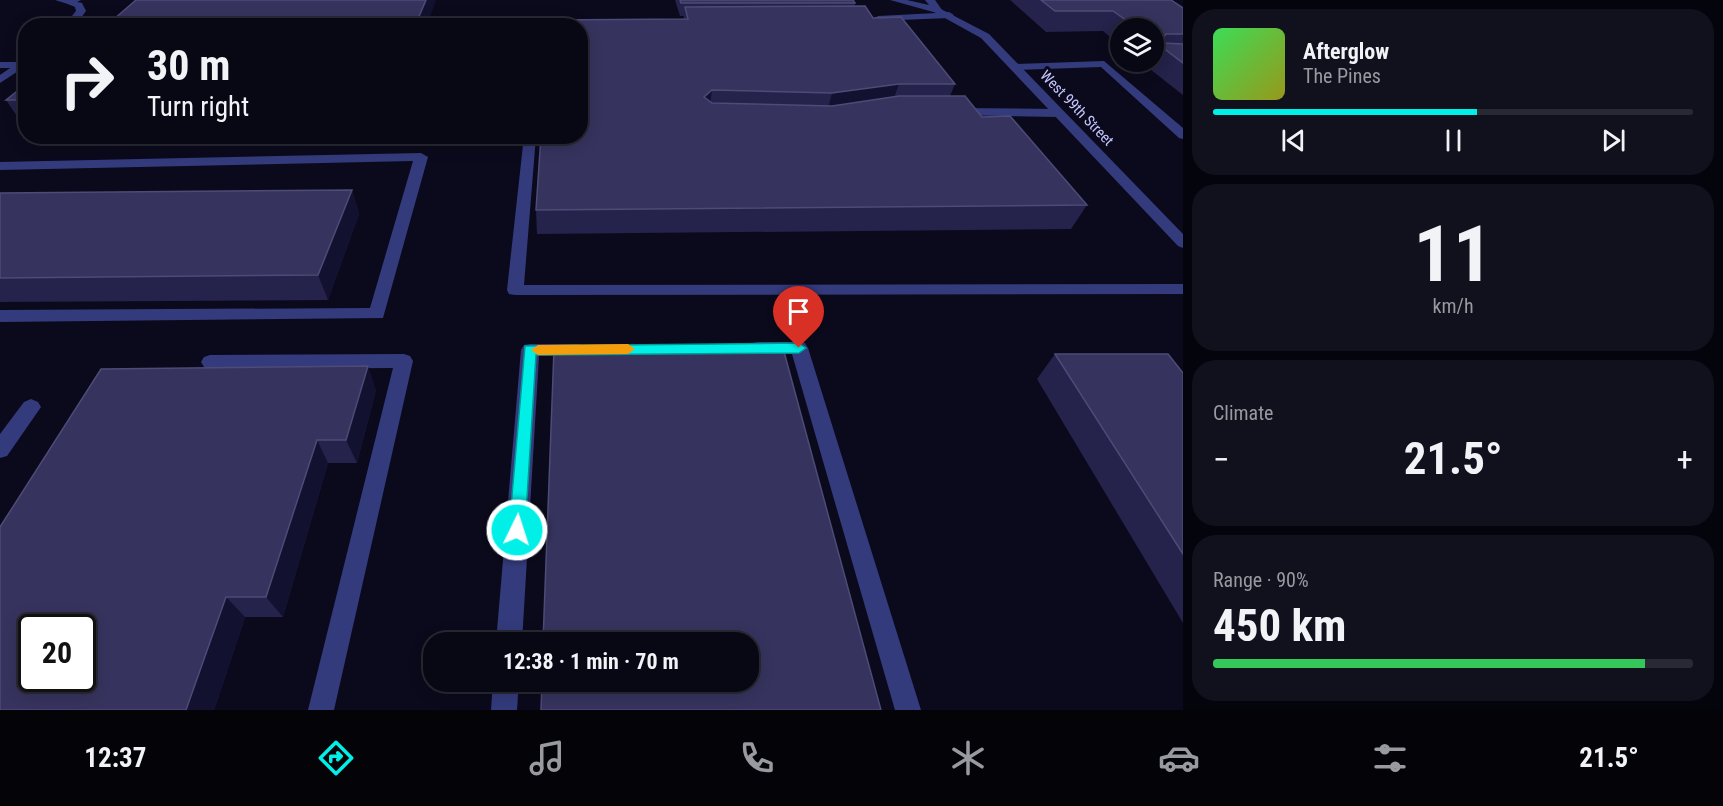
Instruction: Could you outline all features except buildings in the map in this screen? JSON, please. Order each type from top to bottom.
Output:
[{"type":"street","points":[[60,0],[74,1],[79,5],[81,12],[76,18]]},
{"type":"street","points":[[896,0],[943,12]]},
{"type":"street","points":[[930,0],[943,12]]},
{"type":"street","points":[[871,20],[943,12]]},
{"type":"street","name":"West 99th Street","points":[[943,12],[985,36],[1183,243]]},
{"type":"street","points":[[0,65],[18,63]]},
{"type":"street","points":[[1015,67],[1110,63]]},
{"type":"street","points":[[1104,64],[1183,135]]},
{"type":"street","points":[[0,80],[18,66]]},
{"type":"street","points":[[939,112],[1058,113]]},
{"type":"street","points":[[529,144],[515,290],[1183,289]]},
{"type":"street","points":[[0,166],[421,157],[377,314],[0,316]]},
{"type":"street","points":[[741,348],[799,348],[908,710]]},
{"type":"street","points":[[510,632],[530,350],[600,349]]},
{"type":"street","points":[[210,362],[405,362],[321,710]]},
{"type":"street","points":[[0,450],[31,407]]},
{"type":"street","points":[[504,710],[505,692]]},
{"type":"slow traffic","points":[[538,350],[628,349]]},
{"type":"route","points":[[517,530],[530,350],[799,348]]}]
